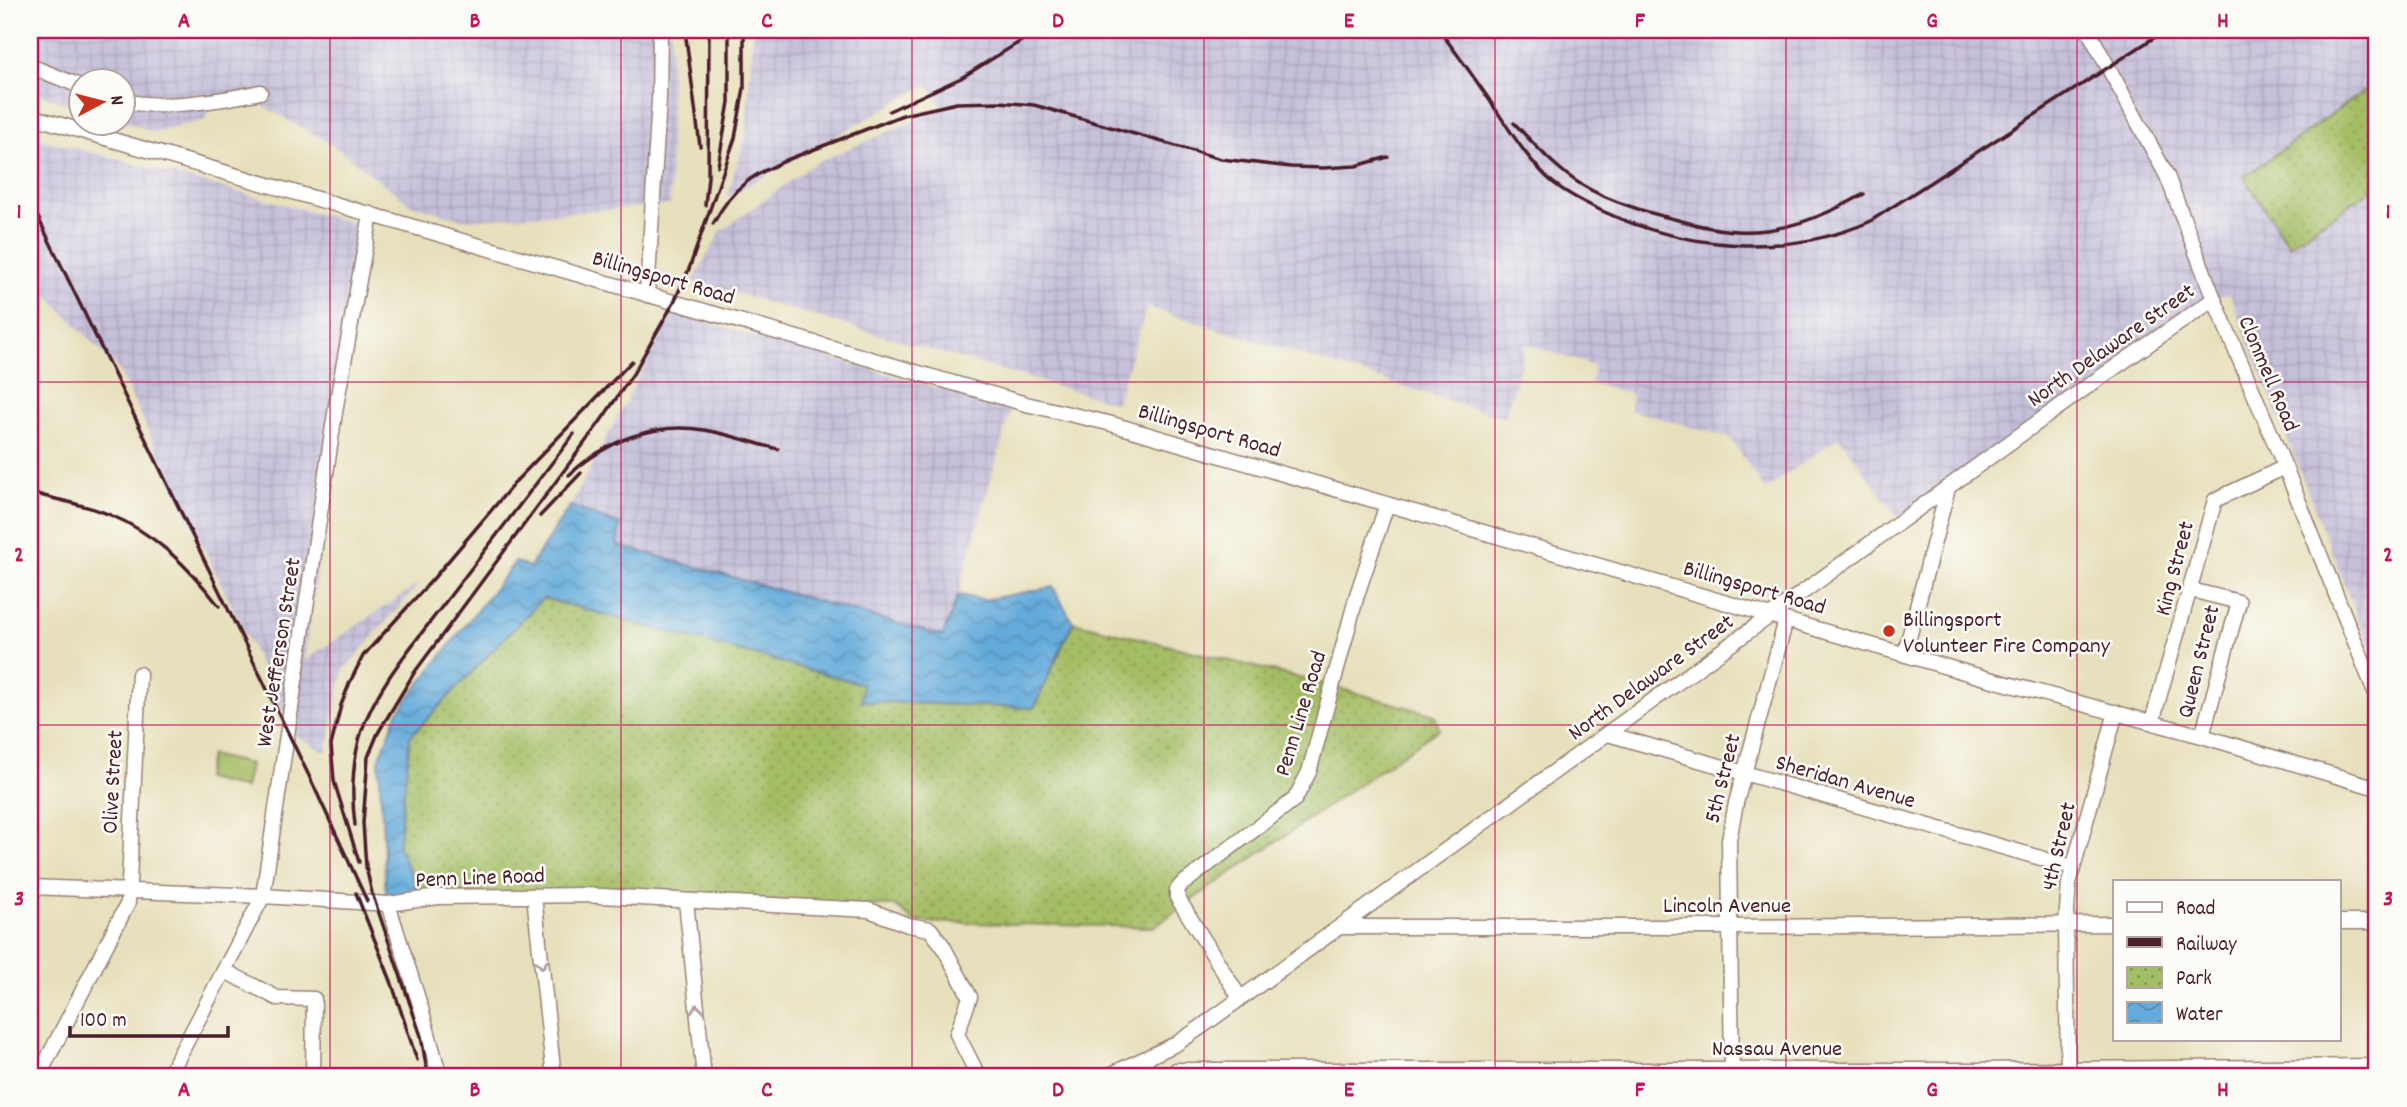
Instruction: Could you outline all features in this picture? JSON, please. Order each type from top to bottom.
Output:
[{"type":"street","points":[[647,295],[659,100],[660,30]]},
{"type":"street","name":"Clonmell Road","points":[[2088,30],[2167,176],[2214,299],[2377,697]]},
{"type":"street","points":[[30,66],[66,80]]},
{"type":"street","points":[[136,105],[224,100],[260,92]]},
{"type":"street","name":"Billingsport Road","points":[[30,116],[647,295],[816,341],[1026,404],[1108,423],[1990,679],[2202,736],[2377,788]]},
{"type":"street","name":"West Jefferson Street","points":[[170,1077],[263,896],[336,406],[370,214]]},
{"type":"street","name":"North Delaware Street","points":[[1105,1077],[1176,1044],[1608,734],[1780,618],[1948,488],[2214,299]]},
{"type":"street","name":"King Street","points":[[2152,722],[2215,500],[2285,467]]},
{"type":"street","points":[[1905,653],[1948,488]]},
{"type":"street","name":"Penn Line Road","points":[[1240,999],[1177,897],[1177,890],[1181,884],[1295,799],[1309,772],[1359,589],[1387,504]]},
{"type":"street","name":"Queen Street","points":[[2191,590],[2239,602],[2202,736]]},
{"type":"street","name":"5th Street","points":[[1732,1073],[1731,821],[1780,618]]},
{"type":"street","name":"Olive Street","points":[[38,1077],[128,903],[139,674]]},
{"type":"street","name":"4th Street","points":[[2068,1073],[2066,924],[2069,883],[2116,712]]},
{"type":"street","name":"Sheridan Avenue","points":[[1608,734],[2072,867]]},
{"type":"street","name":"Penn Line Road","points":[[30,887],[388,904],[438,897],[582,895],[869,910],[908,925],[930,929],[943,946],[970,997],[957,1034],[979,1077]]},
{"type":"street","points":[[534,896],[554,1077]]},
{"type":"street","points":[[686,901],[704,1077]]},
{"type":"street","points":[[388,904],[440,1077]]},
{"type":"street","points":[[2340,922],[2377,922]]},
{"type":"street","name":"Lincoln Avenue","points":[[1340,927],[1731,928],[2113,924]]},
{"type":"street","points":[[225,971],[277,998],[314,999],[313,1077]]},
{"type":"street","points":[[1176,1044],[1176,1074]]},
{"type":"street","name":"Nassau Avenue","points":[[1176,1074],[2068,1073],[2377,1066]]},
{"type":"shaded area","points":[[30,30],[671,30],[670,205],[464,220],[410,204],[333,145],[263,106],[210,109],[205,120],[154,132],[136,126],[136,66],[66,66],[66,103],[30,91]]},
{"type":"shaded area","points":[[753,30],[2377,30],[2377,82],[2244,178],[2289,245],[2377,186],[2377,667],[2230,294],[2219,296],[1902,523],[1839,437],[1765,490],[1730,438],[1630,410],[1632,394],[1591,383],[1594,366],[1526,344],[1505,418],[1147,307],[1116,403],[693,281],[721,231],[815,163],[944,108],[928,84],[727,197],[746,135]]},
{"type":"shaded area","points":[[30,136],[371,228],[330,476],[304,661],[420,583],[343,671],[326,753],[293,734],[119,370],[30,278]]},
{"type":"shaded area","points":[[673,313],[1011,409],[958,595],[943,637],[616,544],[620,525],[570,506]]},
{"type":"green space","points":[[2377,82],[2377,186],[2289,245],[2244,177]]},
{"type":"green space","points":[[543,598],[862,684],[862,701],[1034,708],[1073,622],[1320,683],[1435,715],[1439,729],[1153,927],[915,922],[895,906],[420,893],[398,847],[410,737]]},
{"type":"green space","points":[[210,755],[250,764],[245,788],[205,779]]},
{"type":"water","points":[[570,506],[620,525],[617,545],[943,636],[958,595],[984,600],[1053,587],[1073,622],[1034,708],[861,701],[862,684],[543,598],[410,737],[398,847],[420,893],[386,896],[379,760],[397,713],[515,562],[530,567]]},
{"type":"railway","points":[[685,30],[700,146]]},
{"type":"railway","points":[[705,205],[708,177],[709,30]]},
{"type":"railway","points":[[718,166],[729,102],[729,30]]},
{"type":"railway","points":[[428,1077],[421,1036],[372,893],[366,867],[363,823],[368,757],[378,733],[414,673],[600,422],[633,374],[674,302],[689,269],[735,138],[744,88],[744,30]]},
{"type":"railway","points":[[889,111],[961,78],[1039,30]]},
{"type":"railway","points":[[1439,30],[1532,161],[1550,180],[1568,193],[1600,210],[1665,234],[1699,241],[1768,245],[1836,234],[1869,222],[2166,30]]},
{"type":"railway","points":[[784,161],[903,115],[957,103],[999,102],[1034,105],[1221,159],[1323,168],[1356,166],[1388,157]]},
{"type":"railway","points":[[1514,123],[1572,179],[1591,190],[1642,210],[1708,227],[1770,230],[1803,222],[1864,194]]},
{"type":"railway","points":[[713,224],[729,199],[745,183],[791,158]]},
{"type":"railway","points":[[30,201],[367,901]]},
{"type":"railway","points":[[359,862],[334,781],[331,745],[341,705],[363,656],[517,480],[632,361]]},
{"type":"railway","points":[[569,475],[614,444],[631,437],[667,429],[704,430],[778,449]]},
{"type":"railway","points":[[355,825],[353,789],[356,753],[362,730],[378,695],[411,646],[574,434]]},
{"type":"railway","points":[[540,516],[581,473]]},
{"type":"railway","points":[[30,492],[98,511],[141,530],[183,564],[219,606]]},
{"type":"railway","points":[[356,893],[391,981],[417,1060]]},
{"type":"place","name":"Billingsport Volunteer Fire Company","points":[[1889,631]]}]
